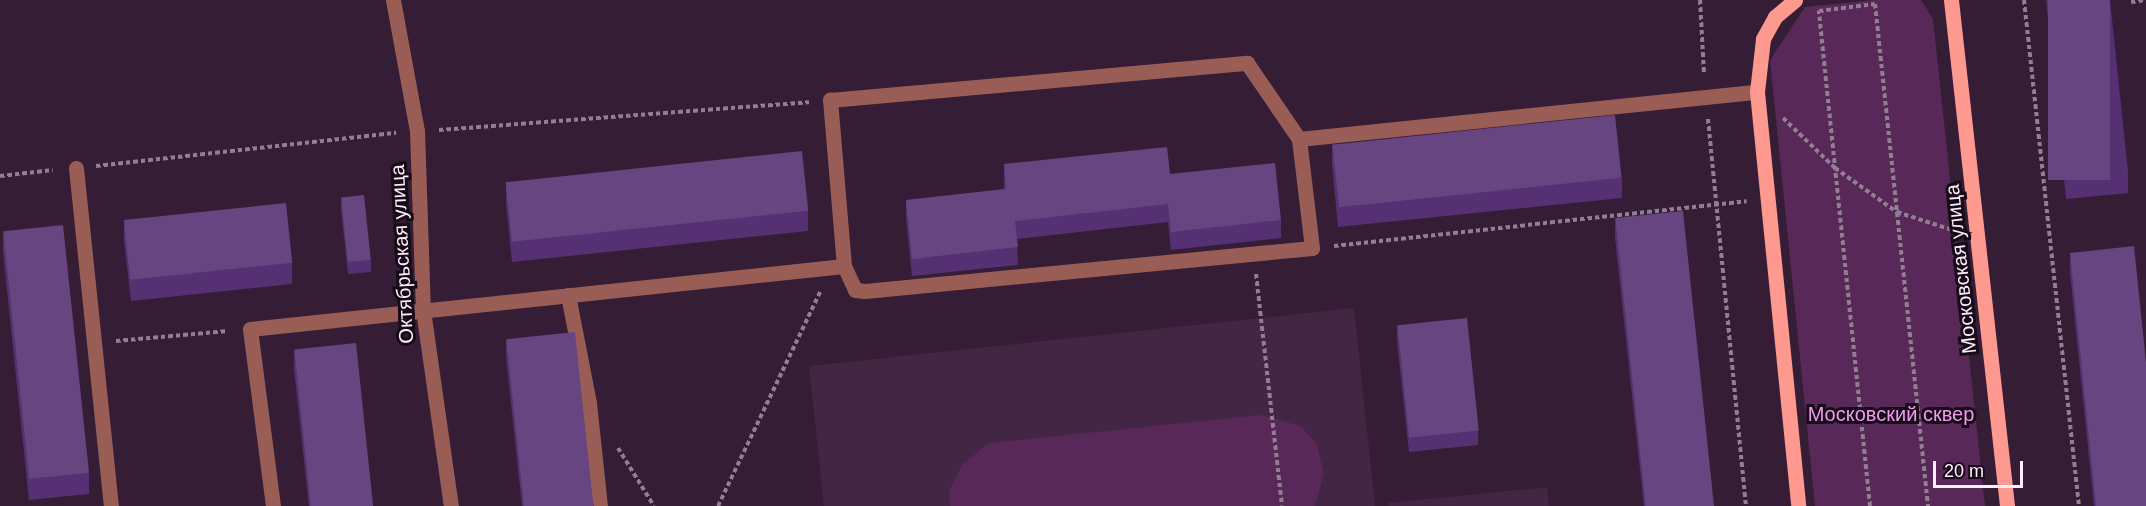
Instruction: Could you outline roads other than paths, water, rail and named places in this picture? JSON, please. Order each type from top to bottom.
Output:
[{"type":"main road","points":[[1795,0],[1775,17],[1763,39],[1757,92],[1798,506]]},
{"type":"main road","points":[[1946,0],[1954,27]]},
{"type":"main road","points":[[1951,0],[1954,27]]},
{"type":"main road","name":"Московская улица","points":[[1954,27],[2007,506]]},
{"type":"street","name":"Октябрьская улица","points":[[393,0],[417,132],[423,310],[451,506]]},
{"type":"street","points":[[1247,63],[1299,138],[1312,248],[865,291],[855,290],[837,267],[830,100],[1247,63]]},
{"type":"street","points":[[1299,138],[1705,95],[1757,92]]},
{"type":"street","points":[[76,168],[111,506]]},
{"type":"street","points":[[273,506],[250,329],[837,267]]},
{"type":"street","points":[[568,295],[589,403],[600,506]]},
{"type":"park label","name":"Московский сквер","points":[[1891,414]]}]
